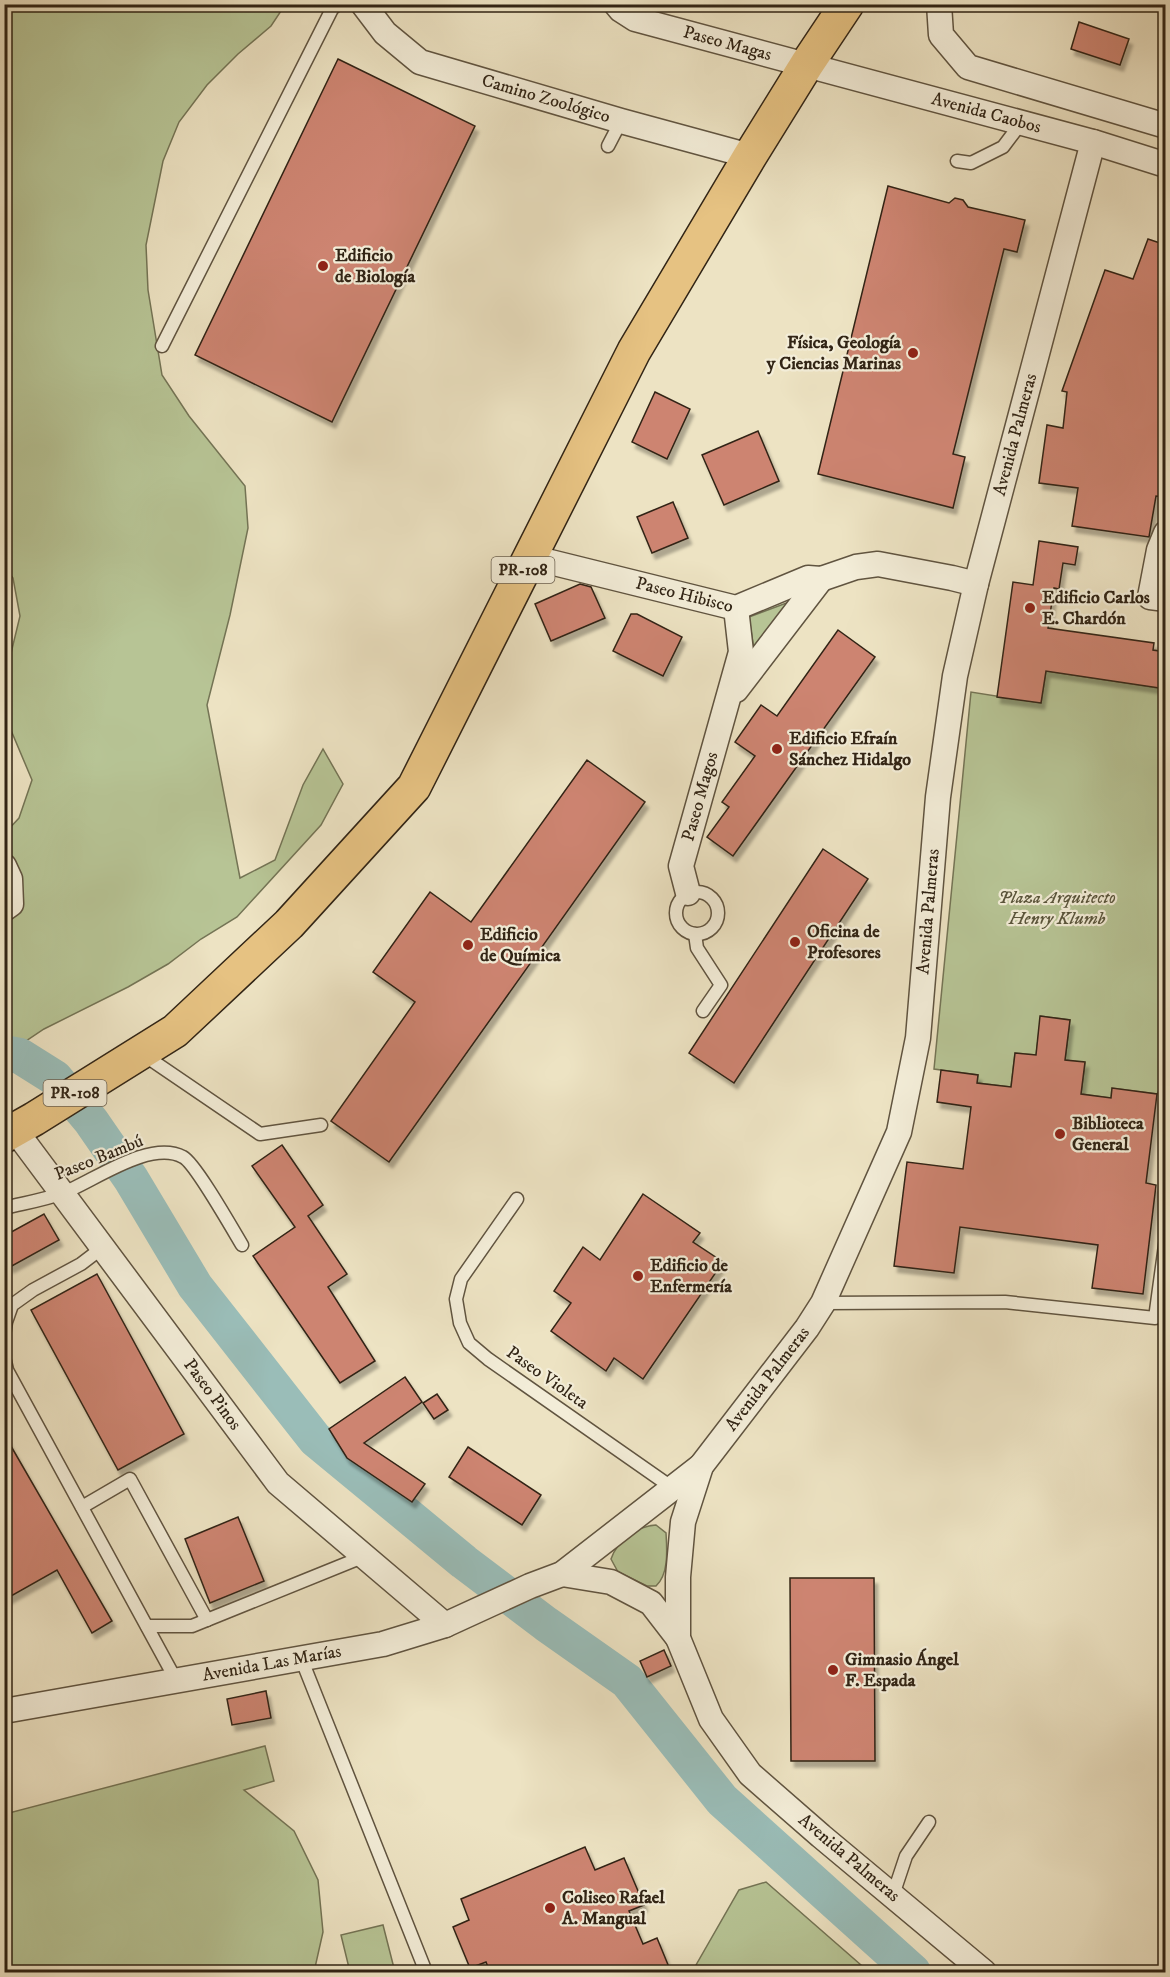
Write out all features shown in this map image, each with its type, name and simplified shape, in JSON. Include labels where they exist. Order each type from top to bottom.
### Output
[{"type":"main road","name":"PR-108","points":[[18,1128],[175,1031],[289,924],[414,787],[634,351],[750,156],[807,64],[848,4]]},
{"type":"street","name":"Camino Zoológico","points":[[363,4],[385,33],[420,62],[750,156]]},
{"type":"street","name":"Paseo Magas","points":[[616,4],[635,19],[807,64]]},
{"type":"street","points":[[939,4],[941,35],[968,67],[1166,126]]},
{"type":"street","name":"Avenida Caobos","points":[[807,64],[1093,142],[1166,165]]},
{"type":"street","name":"Avenida Palmeras","points":[[678,1638],[678,1577],[683,1522],[701,1466],[823,1304],[900,1132],[918,1038],[938,797],[955,676],[976,584],[1093,142]]},
{"type":"street","points":[[1166,533],[1159,550],[1150,597],[1166,599]]},
{"type":"street","name":"Paseo Hibisco","points":[[530,557],[736,608],[808,578],[821,579],[856,567],[878,564],[976,584]]},
{"type":"street","name":"Paseo Magos","points":[[729,699],[821,579]]},
{"type":"street","name":"Paseo Magos","points":[[688,893],[681,866],[741,652],[736,608]]},
{"type":"street","points":[[4,866],[10,879],[11,904],[4,909]]},
{"type":"street","name":"Paseo Pinos","points":[[18,1128],[102,1248],[278,1483],[445,1625]]},
{"type":"street","points":[[562,1574],[701,1466]]},
{"type":"street","name":"Avenida Palmeras","points":[[562,1574],[611,1582],[651,1603],[678,1638],[711,1719],[750,1774],[984,1972]]},
{"type":"street","name":"Avenida Las Marías","points":[[7,1707],[383,1644],[445,1625],[562,1574]]},
{"type":"lane","points":[[162,346],[332,9],[338,4]]},
{"type":"lane","points":[[608,146],[621,121]]},
{"type":"lane","points":[[957,161],[971,163],[1003,147],[1022,123]]},
{"type":"lane","points":[[703,892],[715,900],[720,914],[715,927],[702,935],[685,932],[675,918],[677,903],[688,893],[703,892]]},
{"type":"lane","points":[[695,934],[697,948],[721,985],[703,1011]]},
{"type":"lane","points":[[128,1060],[260,1134],[321,1125]]},
{"type":"lane","name":"Paseo Bambú","points":[[4,1208],[63,1193],[137,1158],[166,1152],[185,1158],[242,1245]]},
{"type":"lane","name":"Paseo Violeta","points":[[517,1199],[461,1279],[456,1299],[460,1323],[469,1343],[488,1359],[674,1489]]},
{"type":"lane","points":[[823,1304],[1005,1302],[1155,1318],[1166,1238]]},
{"type":"lane","points":[[4,1336],[11,1307],[33,1290],[81,1264],[102,1248]]},
{"type":"lane","points":[[4,1296],[11,1307]]},
{"type":"lane","points":[[4,1356],[7,1370],[176,1680]]},
{"type":"lane","points":[[82,1507],[130,1479],[207,1620]]},
{"type":"lane","points":[[147,1626],[192,1626],[365,1556]]},
{"type":"lane","points":[[301,1658],[426,1972]]},
{"type":"lane","points":[[893,1895],[906,1856],[929,1822]]},
{"type":"green space","points":[[5,5],[285,5],[271,26],[207,85],[179,122],[163,161],[146,245],[148,290],[162,375],[189,416],[245,486],[248,528],[230,615],[207,705],[240,878],[275,860],[303,785],[323,749],[343,784],[321,825],[237,917],[201,939],[168,964],[44,1029],[5,1055],[5,833],[19,818],[32,780],[5,716],[5,678],[20,616],[13,578],[4,566]]},
{"type":"green space","points":[[789,602],[754,650],[749,617]]},
{"type":"green space","name":"Plaza Arquitecto Henry Klumb","points":[[1046,671],[1165,689],[1165,1081],[1157,1094],[1112,1088],[1111,1098],[1081,1094],[1085,1063],[1065,1060],[1070,1020],[1041,1016],[1036,1055],[1015,1053],[1011,1087],[977,1083],[978,1075],[934,1069],[971,692],[1041,703]]},
{"type":"green space","points":[[656,1525],[666,1533],[665,1568],[656,1586],[647,1586],[618,1572],[611,1559],[618,1546],[635,1531]]},
{"type":"green space","points":[[265,1746],[274,1781],[244,1790],[294,1831],[318,1880],[323,1932],[314,1972],[5,1972],[5,1814]]},
{"type":"green space","points":[[766,1882],[869,1972],[692,1972],[739,1890]]},
{"type":"green space","points":[[383,1925],[395,1972],[350,1972],[341,1935]]},
{"type":"building","points":[[1079,22],[1129,39],[1120,65],[1071,49]]},
{"type":"building","name":"Edificio de Biología","points":[[338,59],[475,126],[332,422],[195,355]]},
{"type":"building","name":"Física, Geología y Ciencias Marinas","points":[[888,186],[949,203],[955,198],[963,200],[968,207],[1025,220],[1017,252],[1004,249],[953,454],[965,457],[953,508],[818,474]]},
{"type":"building","points":[[1148,239],[1166,245],[1166,424],[1162,452],[1166,452],[1166,497],[1156,496],[1149,537],[1072,526],[1078,488],[1039,483],[1047,425],[1063,428],[1067,392],[1062,391],[1105,270],[1133,279]]},
{"type":"building","points":[[655,392],[690,409],[667,459],[632,442]]},
{"type":"building","points":[[758,431],[779,481],[724,505],[702,455]]},
{"type":"building","points":[[673,502],[688,538],[652,553],[637,517]]},
{"type":"building","name":"Edificio Carlos E. Chardón","points":[[1039,541],[1078,547],[1075,565],[1063,563],[1059,589],[1054,588],[1048,628],[1154,643],[1153,650],[1166,652],[1166,689],[1046,671],[1041,703],[997,697],[1013,582],[1033,585]]},
{"type":"building","points":[[580,584],[591,587],[605,618],[551,641],[535,604]]},
{"type":"building","points":[[631,614],[637,614],[682,637],[663,676],[613,651]]},
{"type":"building","name":"Edificio Efraín Sánchez Hidalgo","points":[[838,630],[875,657],[733,856],[707,837],[729,807],[722,802],[755,756],[735,742],[761,705],[777,716]]},
{"type":"building","name":"Edificio de Química","points":[[587,760],[645,802],[389,1162],[331,1121],[415,1002],[373,972],[430,892],[471,922]]},
{"type":"building","name":"Oficina de Profesores","points":[[823,849],[868,879],[734,1083],[689,1053]]},
{"type":"building","name":"Biblioteca General","points":[[1040,1016],[1070,1020],[1065,1060],[1085,1062],[1081,1094],[1111,1098],[1112,1088],[1157,1094],[1146,1183],[1156,1185],[1143,1294],[1092,1288],[1098,1245],[960,1227],[954,1273],[894,1266],[907,1162],[963,1169],[971,1107],[937,1102],[941,1070],[978,1075],[977,1083],[1011,1087],[1015,1053],[1036,1055]]},
{"type":"building","points":[[282,1145],[323,1205],[308,1216],[347,1274],[328,1287],[375,1361],[340,1383],[253,1256],[295,1227],[252,1166]]},
{"type":"building","name":"Edificio de Enfermería","points":[[643,1194],[700,1233],[693,1242],[723,1262],[643,1379],[614,1358],[606,1371],[551,1331],[571,1303],[554,1291],[583,1247],[600,1260]]},
{"type":"building","points":[[44,1214],[59,1240],[10,1267],[4,1257],[4,1236]]},
{"type":"building","points":[[97,1274],[184,1434],[118,1470],[31,1310]]},
{"type":"building","points":[[405,1377],[422,1402],[364,1443],[425,1484],[412,1502],[347,1458],[329,1429]]},
{"type":"building","points":[[437,1394],[448,1410],[434,1419],[423,1403]]},
{"type":"building","points":[[4,1434],[112,1621],[92,1633],[57,1570],[4,1600]]},
{"type":"building","points":[[468,1447],[541,1495],[522,1525],[449,1477]]},
{"type":"building","points":[[238,1517],[264,1581],[210,1603],[185,1539]]},
{"type":"building","name":"Gimnasio Ángel F. Espada","points":[[790,1578],[874,1578],[875,1761],[791,1761]]},
{"type":"building","points":[[664,1650],[671,1666],[647,1677],[640,1661]]},
{"type":"building","points":[[266,1691],[271,1718],[232,1725],[227,1699]]},
{"type":"building","name":"Coliseo Rafael A. Mangual","points":[[585,1847],[595,1870],[624,1858],[644,1905],[629,1911],[643,1944],[657,1938],[671,1972],[490,1972],[486,1962],[470,1968],[453,1927],[469,1920],[461,1899]]},
{"type":"waterway","points":[[4,1053],[20,1056],[55,1078],[91,1121],[131,1179],[195,1286],[315,1439],[464,1562],[627,1681],[722,1800],[913,1972]]},
{"type":"place","name":"Edificio de Biología","points":[[323,266]]},
{"type":"place","name":"Física, Geología y Ciencias Marinas","points":[[913,353]]},
{"type":"place","name":"Edificio Carlos E. Chardón","points":[[1030,608]]},
{"type":"place","name":"Edificio Efraín Sánchez Hidalgo","points":[[777,749]]},
{"type":"place","name":"Oficina de Profesores","points":[[795,942]]},
{"type":"place","name":"Edificio de Química","points":[[468,945]]},
{"type":"place","name":"Biblioteca General","points":[[1060,1134]]},
{"type":"place","name":"Edificio de Enfermería","points":[[638,1276]]},
{"type":"place","name":"Gimnasio Ángel F. Espada","points":[[833,1670]]},
{"type":"place","name":"Coliseo Rafael A. Mangual","points":[[550,1908]]}]
